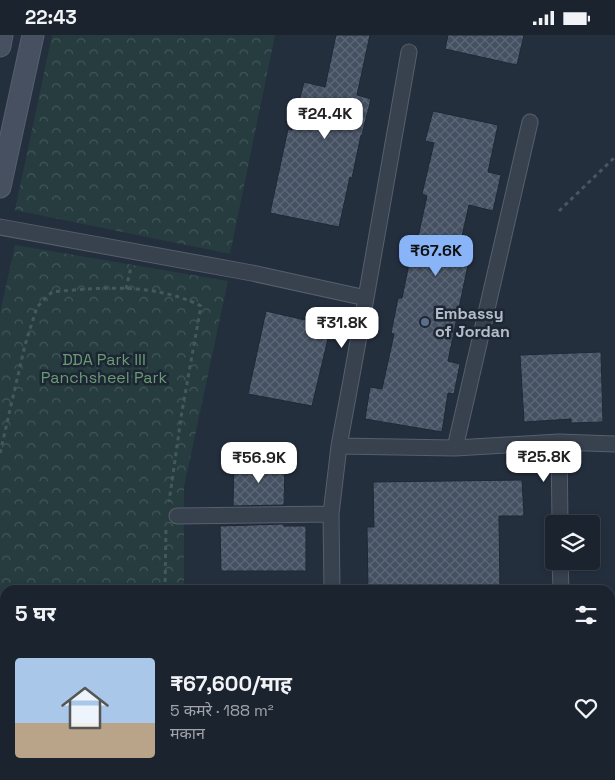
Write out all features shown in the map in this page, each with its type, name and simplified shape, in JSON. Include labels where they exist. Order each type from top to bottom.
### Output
[{"type":"main road","points":[[0,46],[2,35]]},
{"type":"main road","points":[[0,187],[32,35]]},
{"type":"street","points":[[332,585],[331,514],[338,446],[409,52]]},
{"type":"street","points":[[455,448],[530,122]]},
{"type":"street","points":[[0,227],[252,273],[366,298]]},
{"type":"street","points":[[338,446],[455,448],[558,442],[615,443]]},
{"type":"street","points":[[558,442],[560,515]]},
{"type":"street","points":[[172,519],[331,514]]},
{"type":"street","points":[[560,570],[561,585]]},
{"type":"path","points":[[559,211],[615,157]]},
{"type":"path","points":[[126,289],[134,251]]},
{"type":"path","points":[[0,453],[25,345],[37,307],[52,292],[92,288],[126,289],[145,290],[187,299],[201,307],[182,411],[169,503]]},
{"type":"path","points":[[165,585],[172,519]]},
{"type":"green space","points":[[52,35],[275,35],[230,254],[15,210]]},
{"type":"green space","name":"DDA Park III Panchsheel Park","points":[[15,245],[228,281],[184,487],[184,585],[0,585],[0,313]]},
{"type":"building","points":[[336,35],[370,35],[357,95],[371,99],[339,227],[270,213],[288,129],[292,130],[304,82],[325,87]]},
{"type":"building","points":[[448,35],[524,35],[517,65],[445,49]]},
{"type":"building","points":[[433,111],[498,125],[488,172],[501,175],[493,211],[469,205],[456,263],[468,265],[448,361],[460,364],[454,394],[448,393],[442,432],[365,419],[370,387],[382,389],[394,334],[391,333],[398,298],[402,298],[411,254],[414,255],[427,196],[422,194],[434,143],[425,141]]},
{"type":"building","points":[[266,311],[331,326],[312,406],[248,394]]},
{"type":"building","points":[[601,352],[603,422],[571,423],[571,419],[524,422],[520,355]]},
{"type":"building","points":[[234,463],[285,464],[284,505],[233,506]]},
{"type":"building","points":[[522,480],[524,516],[499,516],[500,585],[368,585],[367,527],[374,527],[373,482]]},
{"type":"building","points":[[284,524],[284,526],[306,526],[306,571],[221,571],[220,526]]},
{"type":"place","name":"Embassy of Jordan","points":[[425,322]]}]
